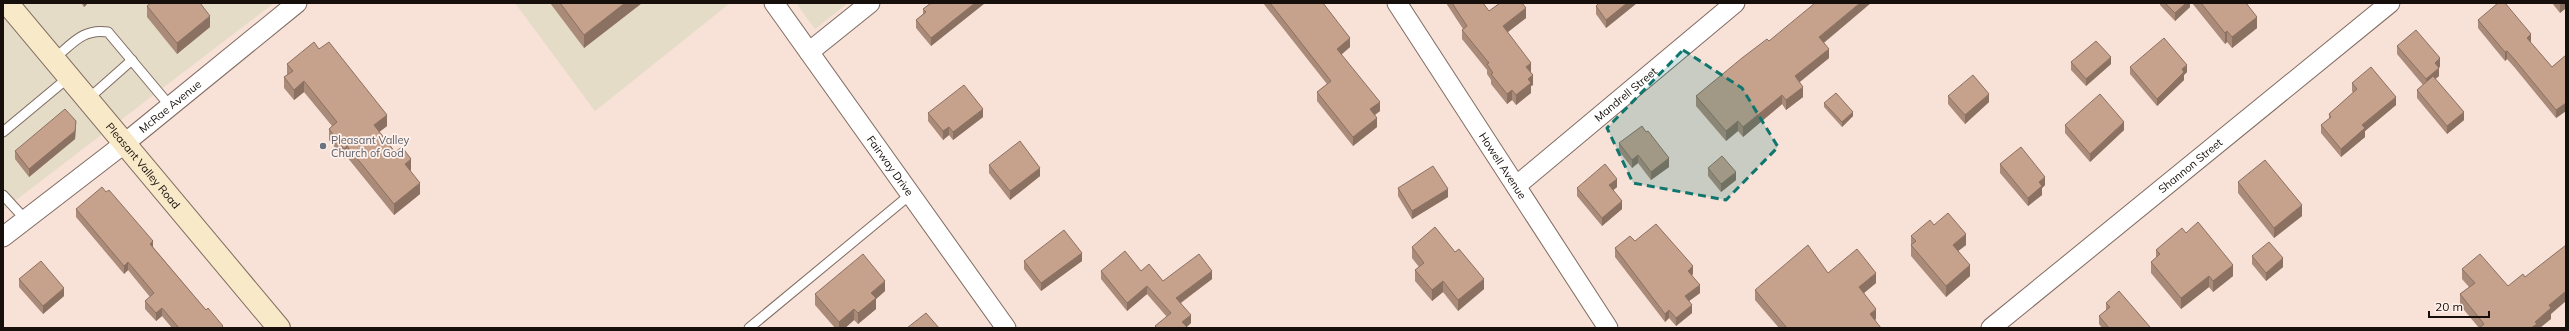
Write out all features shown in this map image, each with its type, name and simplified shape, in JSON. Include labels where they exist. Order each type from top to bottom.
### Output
[{"type":"street","name":"Pleasant Valley Road","points":[[7,3],[279,328]]},
{"type":"street","name":"McRae Avenue","points":[[3,237],[24,219],[125,143],[297,3]]},
{"type":"street","name":"Fairway Drive","points":[[774,3],[1006,328]]},
{"type":"street","points":[[809,52],[870,3]]},
{"type":"street","name":"Howell Avenue","points":[[1397,3],[1608,328]]},
{"type":"street","name":"Mandrell Street","points":[[1516,186],[1735,3]]},
{"type":"street","name":"Shannon Street","points":[[1991,328],[2390,3]]},
{"type":"lane","points":[[54,59],[84,34],[98,31],[108,32],[170,106]]},
{"type":"lane","points":[[88,99],[132,60]]},
{"type":"lane","points":[[3,132],[69,77]]},
{"type":"lane","points":[[748,328],[911,194]]},
{"type":"lane","points":[[3,195],[24,219]]},
{"type":"highlighted area","points":[[1683,50],[1742,88],[1778,147],[1726,200],[1633,183],[1607,128]]},
{"type":"shaded area","points":[[3,3],[274,3],[3,210]]},
{"type":"shaded area","points":[[515,3],[730,3],[595,111]]},
{"type":"shaded area","points":[[796,3],[848,3],[815,29]]},
{"type":"building","points":[[151,3],[200,3],[210,16],[177,43],[147,6]]},
{"type":"building","points":[[560,3],[625,3],[584,35]]},
{"type":"building","points":[[931,3],[975,3],[931,38],[916,20],[926,12],[923,9]]},
{"type":"building","points":[[1270,3],[1323,3],[1350,38],[1337,49],[1380,102],[1370,109],[1377,118],[1353,137],[1317,92],[1331,81]]},
{"type":"building","points":[[1452,3],[1483,3],[1489,11],[1500,3],[1522,3],[1526,8],[1503,26],[1531,63],[1526,67],[1533,75],[1528,79],[1531,83],[1516,95],[1512,90],[1507,94],[1491,74],[1493,73],[1487,64],[1489,63],[1462,30],[1467,26]]},
{"type":"building","points":[[1599,3],[1627,3],[1606,20],[1596,6]]},
{"type":"building","points":[[1815,3],[1860,3],[1819,37],[1829,49],[1795,76],[1803,87],[1786,100],[1782,95],[1743,127],[1738,121],[1726,131],[1696,96],[1767,39],[1769,41]]},
{"type":"building","points":[[2165,3],[2186,3],[2175,13]]},
{"type":"building","points":[[2201,3],[2246,3],[2257,17],[2232,37],[2227,31],[2225,33]]},
{"type":"building","points":[[2498,3],[2505,3],[2531,34],[2527,38],[2552,67],[2566,55],[2566,103],[2556,110],[2515,60],[2507,51],[2505,52],[2478,20]]},
{"type":"building","points":[[2416,30],[2440,58],[2435,63],[2439,68],[2426,79],[2397,46]]},
{"type":"building","points":[[2164,38],[2187,65],[2182,69],[2184,72],[2157,99],[2130,67]]},
{"type":"building","points":[[2096,41],[2111,57],[2086,79],[2071,62]]},
{"type":"building","points":[[314,42],[319,49],[329,42],[387,115],[374,125],[395,152],[402,147],[411,159],[405,164],[420,183],[394,204],[347,146],[344,149],[329,129],[337,122],[304,81],[294,90],[284,77],[293,71],[287,64]]},
{"type":"building","points":[[2371,67],[2396,97],[2362,125],[2365,128],[2341,149],[2321,125],[2331,117],[2329,114],[2357,89],[2352,83]]},
{"type":"building","points":[[1973,75],[1989,94],[1965,115],[1948,96]]},
{"type":"building","points":[[2433,76],[2464,112],[2447,126],[2417,90]]},
{"type":"building","points":[[964,85],[983,109],[953,132],[949,127],[943,131],[928,113]]},
{"type":"building","points":[[1836,93],[1853,112],[1842,122],[1824,103]]},
{"type":"building","points":[[2100,94],[2124,122],[2090,154],[2065,125]]},
{"type":"building","points":[[65,109],[76,121],[75,131],[29,169],[15,151]]},
{"type":"building","points":[[1642,126],[1646,132],[1648,131],[1669,158],[1651,172],[1638,155],[1632,160],[1619,143]]},
{"type":"building","points":[[1020,141],[1040,168],[1010,191],[989,165]]},
{"type":"building","points":[[2021,147],[2045,177],[2039,182],[2042,186],[2028,198],[2000,164]]},
{"type":"building","points":[[1722,156],[1736,172],[1721,184],[1708,168]]},
{"type":"building","points":[[2265,160],[2302,205],[2274,228],[2238,182]]},
{"type":"building","points":[[1605,164],[1617,179],[1609,185],[1622,201],[1602,218],[1577,188]]},
{"type":"building","points":[[1433,166],[1448,189],[1412,211],[1398,188]]},
{"type":"building","points":[[102,187],[106,192],[109,190],[153,241],[150,244],[206,310],[208,308],[223,326],[221,328],[179,328],[162,308],[156,313],[145,301],[154,293],[128,262],[124,266],[76,209]]},
{"type":"building","points":[[1948,213],[1966,234],[1953,245],[1970,265],[1946,286],[1911,245],[1916,241],[1911,236],[1930,220],[1934,225]]},
{"type":"building","points":[[2198,222],[2233,265],[2213,281],[2209,276],[2181,298],[2151,262],[2160,254],[2156,250],[2182,228],[2186,233]]},
{"type":"building","points":[[1656,224],[1693,266],[1688,271],[1700,285],[1685,296],[1692,305],[1676,318],[1669,310],[1665,314],[1615,248],[1630,236],[1635,241]]},
{"type":"building","points":[[1435,227],[1455,252],[1459,249],[1484,279],[1458,300],[1443,281],[1432,290],[1415,270],[1424,263],[1412,247]]},
{"type":"building","points":[[1064,230],[1082,253],[1041,283],[1024,261]]},
{"type":"building","points":[[2269,242],[2283,258],[2266,273],[2252,256]]},
{"type":"building","points":[[1808,245],[1828,273],[1857,249],[1876,273],[1859,287],[1876,309],[1870,314],[1881,328],[1787,328],[1755,290]]},
{"type":"building","points":[[2566,245],[2566,291],[2549,305],[2551,308],[2535,322],[2537,324],[2531,328],[2479,328],[2484,324],[2460,294],[2475,283],[2462,269],[2480,254],[2508,286],[2523,274],[2525,277]]},
{"type":"building","points":[[1125,251],[1141,271],[1149,264],[1163,281],[1199,254],[1212,271],[1176,298],[1191,315],[1182,322],[1188,328],[1157,328],[1155,326],[1171,313],[1147,286],[1127,303],[1101,271]]},
{"type":"building","points":[[863,254],[885,281],[871,293],[876,298],[858,313],[854,309],[839,322],[815,294]]},
{"type":"building","points":[[41,261],[64,288],[43,306],[19,279]]},
{"type":"building","points":[[2119,291],[2150,327],[2149,328],[2109,328],[2099,316],[2110,307],[2106,303]]},
{"type":"building","points":[[926,313],[939,328],[907,328]]},
{"type":"place","name":"Pleasant Valley Church of God","points":[[323,146]]}]
